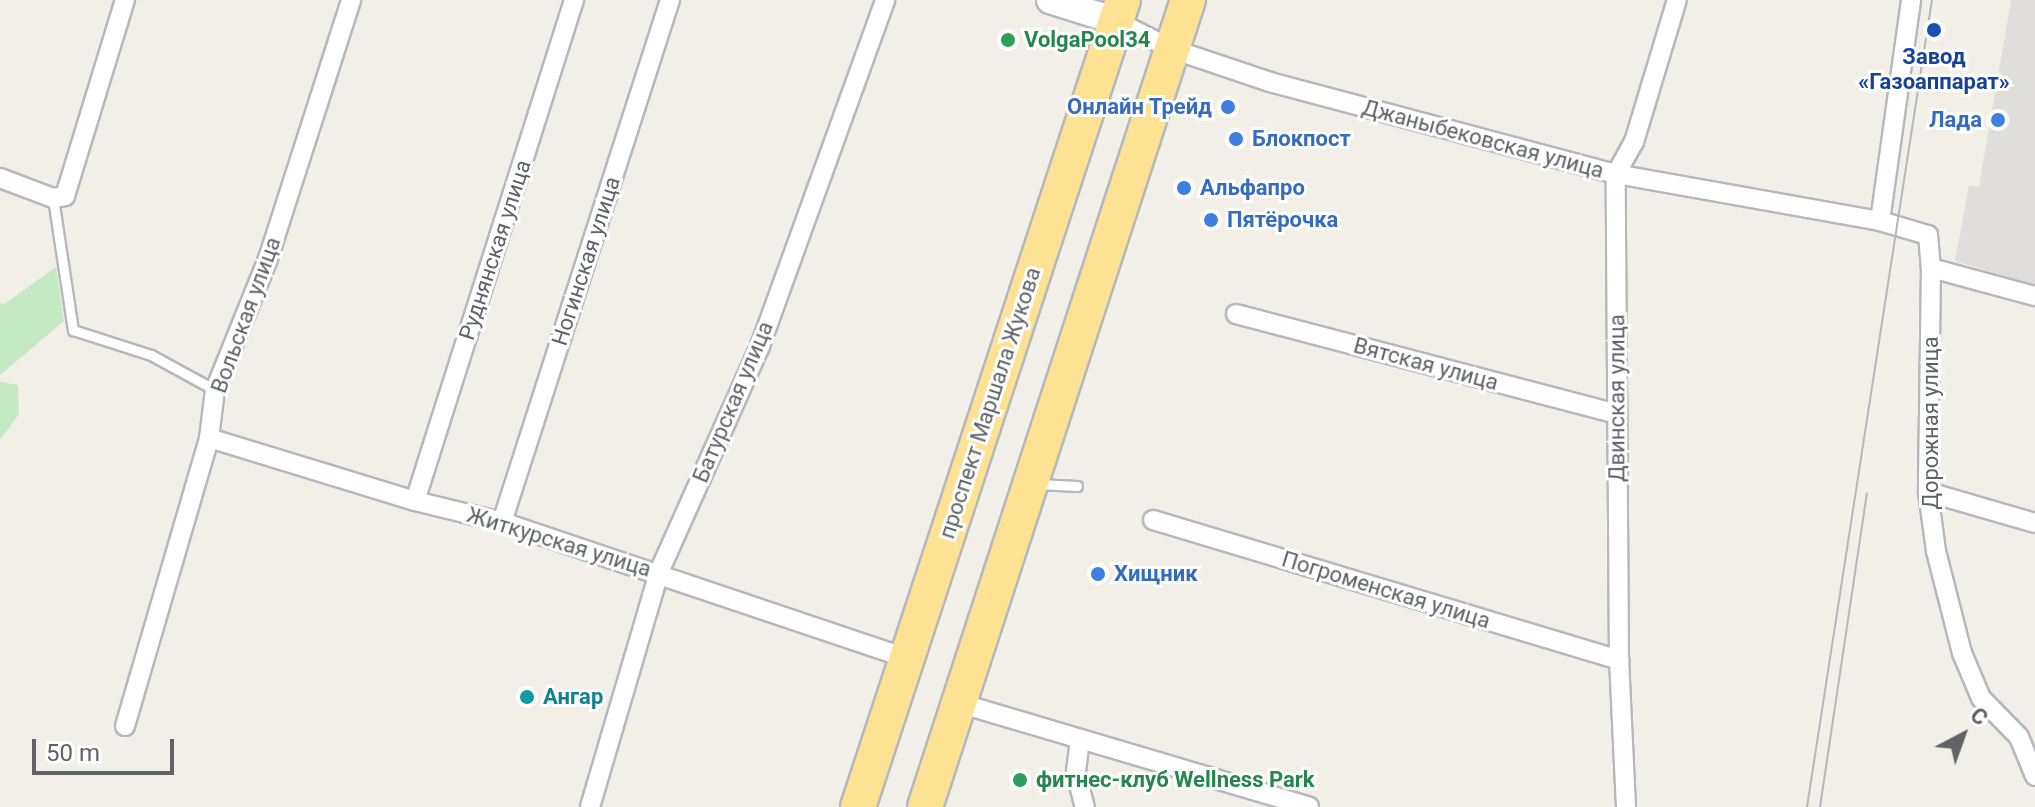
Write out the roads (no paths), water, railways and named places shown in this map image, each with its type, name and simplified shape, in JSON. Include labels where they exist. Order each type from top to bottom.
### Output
[{"type":"highway","points":[[925,807],[1188,0]]},
{"type":"highway","name":"проспект Маршала Жукова","points":[[858,807],[1119,11]]},
{"type":"main road","name":"Джаныбековская улица","points":[[1050,0],[1119,11]]},
{"type":"street","points":[[0,178],[53,198],[65,196],[125,0]]},
{"type":"street","name":"Вольская улица","points":[[125,726],[209,438],[215,390],[268,259],[351,0]]},
{"type":"street","name":"Руднянская улица","points":[[415,501],[574,0]]},
{"type":"street","name":"Ногинская улица","points":[[502,522],[670,0]]},
{"type":"street","name":"Батурская улица","points":[[590,807],[659,572],[760,346],[885,0]]},
{"type":"street","name":"Двинская улица","points":[[1626,807],[1619,660],[1616,174],[1634,142],[1677,0]]},
{"type":"street","points":[[1880,221],[1911,0]]},
{"type":"street","name":"Джаныбековская улица","points":[[1119,11],[1172,49],[1270,82],[1616,174],[1880,221],[1928,235]]},
{"type":"street","name":"Дорожная улица","points":[[1928,235],[1931,268],[1928,492],[1936,551],[1962,653],[1981,698],[2027,737],[2035,776]]},
{"type":"street","points":[[1931,268],[2035,296]]},
{"type":"street","name":"Вятская улица","points":[[1236,314],[1616,414]]},
{"type":"street","name":"Житкурская улица","points":[[209,438],[415,501],[502,522],[659,572],[906,658]]},
{"type":"street","points":[[1928,492],[2035,523]]},
{"type":"street","name":"Погроменская улица","points":[[1153,520],[1619,660]]},
{"type":"street","points":[[959,703],[1309,807]]},
{"type":"street","points":[[1080,739],[1076,774],[1085,807]]},
{"type":"lane","points":[[53,198],[73,330],[151,355],[215,390]]},
{"type":"lane","points":[[1030,484],[1077,486]]},
{"type":"tram line","points":[[1807,807],[1932,0]]},
{"type":"tram line","points":[[1820,807],[1867,494]]},
{"type":"place","name":"Завод «Газоаппарат»","points":[[1934,30]]},
{"type":"place","name":"VolgaPool34","points":[[1008,40]]},
{"type":"place","name":"Онлайн Трейд","points":[[1228,107]]},
{"type":"place","name":"Лада","points":[[1998,120]]},
{"type":"place","name":"Блокпост","points":[[1236,139]]},
{"type":"place","name":"Альфапро","points":[[1184,188]]},
{"type":"place","name":"Пятёрочка","points":[[1211,220]]},
{"type":"place","name":"Хищник","points":[[1098,574]]},
{"type":"place","name":"Ангар","points":[[527,697]]},
{"type":"place","name":"фитнес-клуб Wellness Park","points":[[1020,780]]}]
